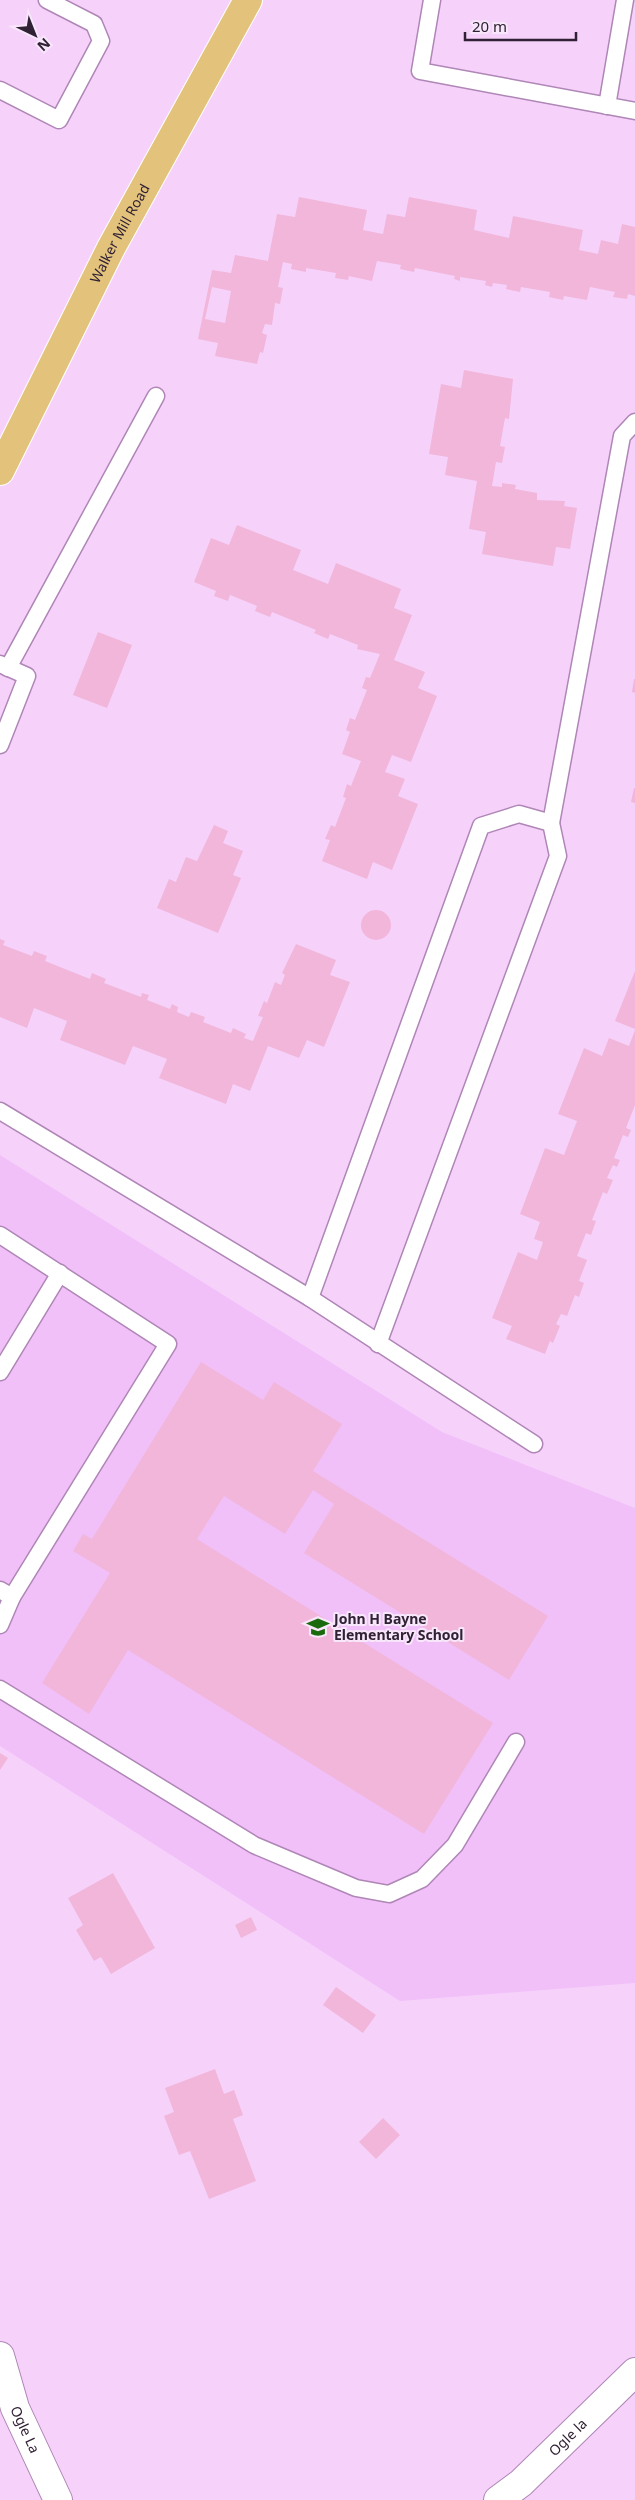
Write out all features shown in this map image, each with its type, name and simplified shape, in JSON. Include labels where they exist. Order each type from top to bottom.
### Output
[{"type":"main road","name":"Walker Mill Road","points":[[0,471],[111,248],[248,0]]},
{"type":"street","name":"Ogle La","points":[[2,2367],[16,2408],[58,2500]]},
{"type":"street","name":"Ogle la","points":[[498,2500],[521,2483],[635,2372]]},
{"type":"lane","points":[[0,90],[59,120],[101,41],[94,24],[47,0]]},
{"type":"lane","points":[[432,0],[420,70],[635,111]]},
{"type":"lane","points":[[607,106],[625,0]]},
{"type":"lane","points":[[0,745],[27,676],[4,666],[156,396]]},
{"type":"lane","points":[[378,1344],[558,856],[551,823],[622,436],[635,422]]},
{"type":"lane","points":[[310,1298],[481,826],[520,814],[551,823]]},
{"type":"lane","points":[[0,1111],[310,1298],[534,1444]]},
{"type":"lane","points":[[0,1235],[168,1344],[6,1594],[0,1625]]},
{"type":"lane","points":[[0,1372],[60,1273]]},
{"type":"lane","points":[[0,1689],[254,1845],[356,1888],[389,1894],[422,1879],[456,1845],[516,1742]]},
{"type":"shaded area","name":"John H Bayne Elementary School","points":[[0,1155],[442,1432],[635,1508],[635,1983],[400,2001],[0,1746]]},
{"type":"building","points":[[299,197],[367,210],[363,230],[383,234],[387,214],[405,217],[409,197],[477,210],[474,230],[509,238],[513,216],[583,230],[579,250],[598,254],[601,240],[618,244],[622,224],[635,227],[635,296],[628,294],[627,299],[613,297],[615,292],[590,287],[587,300],[564,296],[563,300],[549,297],[550,292],[521,287],[520,292],[506,289],[507,285],[493,283],[492,287],[485,285],[486,281],[460,277],[460,281],[454,279],[455,276],[415,268],[414,272],[400,269],[401,265],[377,261],[372,281],[349,276],[348,280],[335,278],[336,273],[306,268],[306,272],[291,269],[292,264],[283,262],[278,287],[283,288],[280,304],[275,303],[272,325],[265,324],[262,333],[267,335],[263,353],[260,352],[257,364],[215,356],[218,343],[198,339],[212,270],[231,273],[235,255],[268,261],[277,214],[295,217]],"holes":[[[212,287],[231,291],[225,323],[205,319]]]},
{"type":"building","points":[[464,370],[513,379],[509,419],[505,418],[500,446],[505,447],[502,463],[496,462],[492,486],[502,487],[502,483],[516,485],[515,489],[537,493],[537,500],[565,501],[564,506],[577,508],[570,549],[556,547],[553,566],[482,554],[486,532],[469,529],[477,481],[445,475],[448,457],[429,454],[441,384],[461,388]]},
{"type":"building","points":[[237,525],[301,550],[293,570],[328,584],[336,563],[401,589],[394,608],[412,615],[394,660],[425,672],[418,688],[437,696],[411,762],[392,755],[385,772],[405,779],[398,796],[418,804],[392,870],[373,862],[367,879],[322,861],[330,840],[325,839],[331,825],[335,827],[346,798],[343,797],[347,784],[351,786],[361,761],[342,754],[350,732],[346,730],[350,718],[355,720],[367,690],[362,688],[366,677],[370,678],[380,654],[357,649],[358,645],[330,634],[328,639],[314,633],[316,630],[272,612],[270,617],[255,611],[257,606],[230,595],[228,601],[214,596],[216,591],[194,582],[211,538],[229,545]]},
{"type":"building","points":[[98,632],[132,645],[107,708],[73,695]]},
{"type":"building","points":[[635,679],[635,693],[632,692]]},
{"type":"building","points":[[635,788],[635,803],[631,802]]},
{"type":"building","points":[[214,825],[228,831],[223,843],[243,851],[233,875],[241,878],[218,933],[157,908],[169,879],[176,882],[186,857],[197,861]]},
{"type":"building","points":[[376,910],[387,914],[391,925],[387,936],[376,940],[365,936],[361,925],[365,914]]},
{"type":"building","points":[[0,939],[5,941],[3,945],[32,956],[34,951],[47,956],[45,961],[90,979],[92,973],[106,979],[104,983],[141,997],[142,993],[149,995],[147,1000],[170,1009],[172,1004],[178,1007],[177,1012],[189,1017],[191,1012],[205,1017],[203,1022],[231,1033],[233,1028],[246,1034],[244,1038],[253,1041],[263,1017],[258,1016],[264,1001],[267,1003],[275,982],[281,985],[285,975],[282,973],[296,944],[336,960],[330,975],[350,982],[324,1047],[307,1040],[299,1058],[268,1046],[250,1091],[233,1084],[226,1104],[159,1078],[167,1059],[133,1046],[125,1065],[60,1040],[67,1021],[34,1008],[27,1028],[0,1017]]},
{"type":"building","points":[[635,971],[635,1029],[615,1021]]},
{"type":"building","points":[[635,1030],[635,1105],[626,1128],[631,1130],[628,1137],[623,1135],[614,1158],[620,1160],[617,1167],[613,1165],[607,1178],[613,1180],[607,1194],[603,1192],[592,1220],[596,1221],[591,1235],[586,1233],[577,1256],[587,1260],[579,1281],[584,1283],[579,1297],[575,1295],[567,1316],[561,1314],[556,1324],[560,1326],[553,1343],[550,1341],[545,1354],[506,1339],[512,1326],[492,1318],[518,1252],[537,1260],[543,1242],[534,1239],[540,1222],[520,1214],[545,1148],[564,1155],[577,1121],[558,1114],[584,1048],[602,1056],[609,1038],[629,1046]]},
{"type":"building","points":[[201,1362],[263,1400],[274,1382],[342,1424],[313,1471],[548,1616],[509,1680],[304,1553],[334,1504],[313,1490],[285,1534],[224,1496],[197,1539],[493,1723],[424,1834],[128,1650],[89,1714],[42,1683],[110,1573],[73,1551],[83,1534],[92,1539]]},
{"type":"building","points":[[0,1753],[8,1758],[0,1770]]},
{"type":"building","points":[[113,1873],[155,1948],[111,1974],[101,1957],[94,1961],[76,1930],[83,1925],[68,1898]]},
{"type":"building","points":[[251,1917],[257,1930],[241,1938],[235,1925]]},
{"type":"building","points":[[336,1987],[376,2015],[363,2033],[323,2005]]},
{"type":"building","points":[[215,2069],[224,2094],[234,2090],[243,2115],[233,2119],[256,2181],[209,2199],[190,2151],[179,2155],[164,2116],[174,2112],[165,2088]]},
{"type":"building","points":[[383,2118],[400,2135],[376,2159],[359,2142]]},
{"type":"place","name":"John H Bayne Elementary School","points":[[318,1627]]}]
